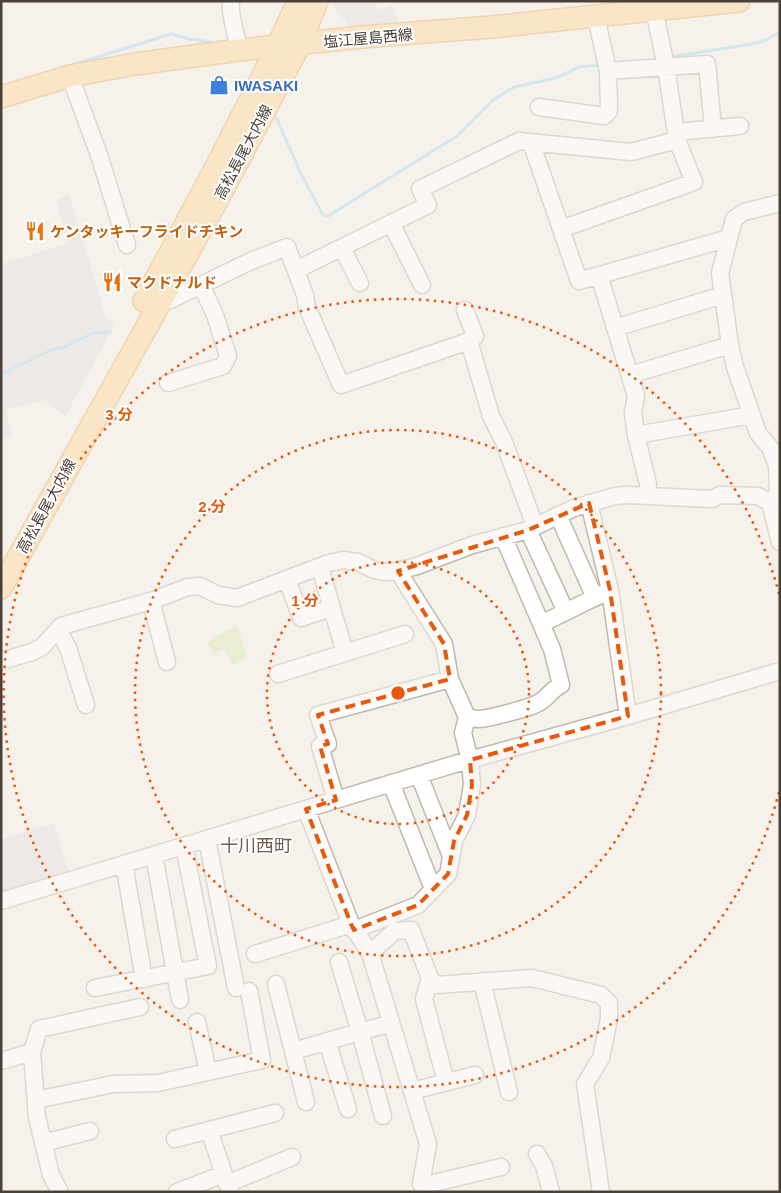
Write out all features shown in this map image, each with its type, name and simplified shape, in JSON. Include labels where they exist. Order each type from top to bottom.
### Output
[{"type":"main road","name":"高松長尾大内線","points":[[1,559],[202,194],[278,46],[298,1]]},
{"type":"main road","name":"高松長尾大内線","points":[[1,588],[222,190],[300,44],[317,1]]},
{"type":"main road","name":"塩江屋島西線","points":[[1,97],[70,76],[136,64],[239,50],[362,37],[474,29],[739,1]]},
{"type":"street","points":[[231,1],[230,7],[239,50]]},
{"type":"street","points":[[561,229],[694,182],[676,136],[665,61],[654,10]]},
{"type":"street","points":[[539,107],[604,116],[609,112],[607,66],[596,16]]},
{"type":"street","points":[[607,66],[665,61],[707,64],[713,128]]},
{"type":"street","points":[[70,76],[99,156],[127,245]]},
{"type":"street","points":[[296,270],[428,205],[420,189],[519,141],[631,152],[676,136],[713,128],[740,126]]},
{"type":"street","points":[[531,142],[579,281],[729,238]]},
{"type":"street","points":[[770,504],[778,493],[779,480],[775,448],[758,433],[736,367],[730,345],[720,273],[734,219],[744,212],[780,203]]},
{"type":"street","points":[[391,223],[422,285]]},
{"type":"street","points":[[163,296],[170,300],[250,260],[288,247],[305,295],[307,307],[341,385],[469,341],[475,336],[465,310]]},
{"type":"street","points":[[342,248],[360,283]]},
{"type":"street","points":[[599,275],[636,396],[633,412],[636,435],[648,484],[648,496]]},
{"type":"street","points":[[168,383],[223,366],[228,356],[201,285]]},
{"type":"street","points":[[615,328],[723,295]]},
{"type":"street","points":[[469,341],[491,416],[504,442],[532,528],[566,612]]},
{"type":"street","points":[[630,375],[730,345]]},
{"type":"street","points":[[636,435],[752,415]]},
{"type":"street","points":[[1,662],[42,647],[61,626],[151,601],[188,587],[200,586],[218,595],[237,598],[343,560],[358,562],[374,570],[384,572],[398,571],[417,566],[472,544],[532,528],[574,508],[615,496],[712,499],[720,495],[758,496],[770,504],[780,542]]},
{"type":"street","points":[[589,503],[610,590],[628,716]]},
{"type":"street","points":[[558,516],[595,598]]},
{"type":"street","points":[[467,717],[478,719],[538,704],[549,696],[554,688],[561,685],[552,650],[503,536]]},
{"type":"street","points":[[320,567],[345,653]]},
{"type":"street","points":[[255,954],[352,927],[418,905],[448,874],[454,841],[468,814],[472,785],[470,760],[463,733],[467,717],[450,679],[444,644],[398,571]]},
{"type":"street","points":[[287,580],[301,618],[331,608]]},
{"type":"street","points":[[541,624],[610,590]]},
{"type":"street","points":[[151,601],[167,662]]},
{"type":"street","points":[[58,629],[68,648],[86,705]]},
{"type":"street","points":[[278,674],[405,634]]},
{"type":"street","points":[[1,901],[391,783],[780,671]]},
{"type":"street","points":[[336,800],[320,746],[328,744],[318,716],[450,679]]},
{"type":"street","points":[[419,775],[451,856]]},
{"type":"street","points":[[391,783],[433,889]]},
{"type":"street","points":[[306,809],[352,927],[370,953],[428,1144],[421,1184],[430,1184],[501,1167]]},
{"type":"street","points":[[36,1100],[113,1084],[158,1083],[262,1060],[242,989],[207,839]]},
{"type":"street","points":[[95,988],[208,966],[184,846]]},
{"type":"street","points":[[154,855],[180,1000]]},
{"type":"street","points":[[124,864],[144,979]]},
{"type":"street","points":[[370,953],[395,931],[411,930],[430,978],[436,985],[532,978],[601,995],[609,1003],[609,1020],[601,1058],[585,1084],[601,1192]]},
{"type":"street","points":[[339,962],[383,1116]]},
{"type":"street","points":[[430,978],[424,999],[446,1082]]},
{"type":"street","points":[[482,981],[508,1092]]},
{"type":"street","points":[[276,984],[306,1102]]},
{"type":"street","points":[[60,1192],[51,1175],[37,1117],[32,1052],[39,1030],[140,1007]]},
{"type":"street","points":[[197,1022],[208,1072]]},
{"type":"street","points":[[293,1051],[391,1023]]},
{"type":"street","points":[[327,1041],[348,1109]]},
{"type":"street","points":[[1,1061],[32,1052]]},
{"type":"street","points":[[412,1091],[475,1075]]},
{"type":"street","points":[[175,1139],[276,1113]]},
{"type":"street","points":[[209,1130],[227,1183]]},
{"type":"street","points":[[43,1142],[90,1131]]},
{"type":"street","points":[[537,1154],[544,1166],[551,1192]]},
{"type":"street","points":[[177,1192],[227,1183],[292,1156]]},
{"type":"highlighted area","points":[[589,503],[610,590],[628,716],[470,760],[472,785],[467,815],[454,841],[448,874],[418,905],[354,930],[306,809],[336,800],[320,746],[328,744],[318,715],[450,679],[444,644],[398,571],[528,530]]},
{"type":"green space","points":[[237,625],[247,658],[233,665],[224,649],[213,654],[208,643]]},
{"type":"shaded area","points":[[332,1],[375,1],[378,10],[392,5],[398,22],[349,26],[331,3]]},
{"type":"shaded area","points":[[69,195],[106,317],[115,324],[65,417],[44,400],[6,410],[12,437],[1,440],[1,264],[68,243],[56,200]]},
{"type":"shaded area","points":[[54,823],[71,877],[1,897],[1,839]]},
{"type":"waterway","points":[[669,57],[752,44],[766,40],[780,32]]},
{"type":"waterway","points":[[69,66],[171,34],[211,42]]},
{"type":"waterway","points":[[647,60],[661,59]]},
{"type":"waterway","points":[[276,117],[301,174],[323,215],[328,216],[457,136],[492,101],[514,87],[556,78],[579,67],[601,65]]},
{"type":"waterway","points":[[1,374],[93,333],[111,332]]},
{"type":"place","name":"IWASAKI","points":[[219,85]]},
{"type":"place","name":"ケンタッキーフライドチキン","points":[[35,231]]},
{"type":"place","name":"マクドナルド","points":[[112,282]]},
{"type":"district","name":"十川西町","points":[[256,846]]}]
